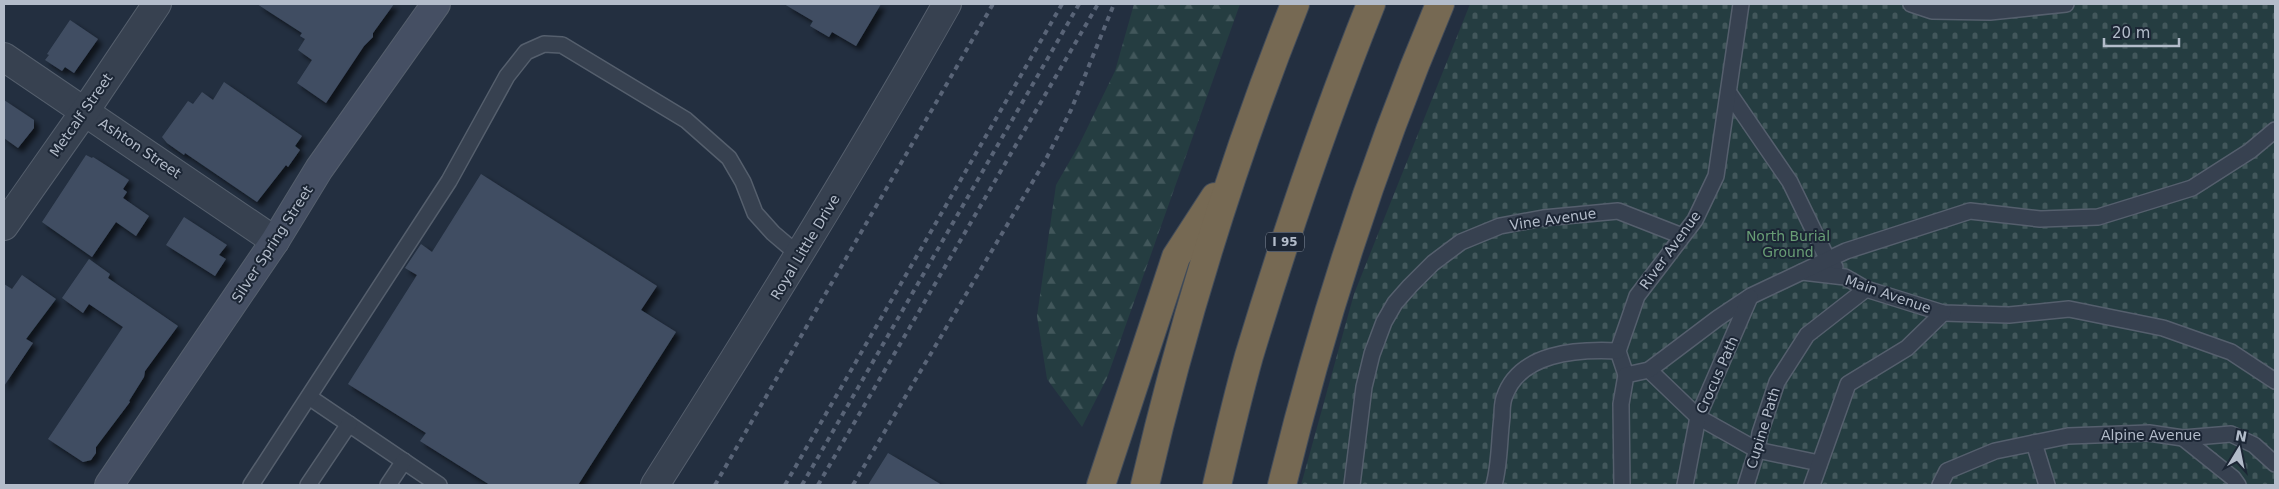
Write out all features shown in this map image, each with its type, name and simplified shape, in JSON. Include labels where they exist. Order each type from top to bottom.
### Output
[{"type":"highway","points":[[1145,485],[1189,316],[1236,165],[1295,4]]},
{"type":"highway","name":"I 95","points":[[1217,485],[1249,358],[1277,267],[1337,88],[1371,4]]},
{"type":"highway","points":[[1282,485],[1312,372],[1356,223],[1419,54],[1440,4]]},
{"type":"highway","points":[[1101,485],[1176,257],[1236,165]]},
{"type":"main road","name":"Silver Spring Street","points":[[109,485],[275,241],[319,170],[436,4]]},
{"type":"street","name":"Metcalf Street","points":[[4,226],[85,111],[156,4]]},
{"type":"street","name":"Royal Little Drive","points":[[655,485],[800,256],[947,4]]},
{"type":"street","name":"Ashton Street","points":[[4,58],[275,241]]},
{"type":"lane","name":"River Avenue","points":[[1618,351],[1637,296],[1695,220],[1716,176],[1740,4]]},
{"type":"lane","points":[[1911,4],[1932,8],[1990,12],[2066,4]]},
{"type":"lane","points":[[251,485],[449,181],[507,76],[526,52],[544,44],[562,45],[686,120],[730,158],[743,182],[754,213],[800,256]]},
{"type":"lane","points":[[1729,92],[1790,182],[1828,260],[1845,278]]},
{"type":"lane","points":[[1626,375],[1649,370],[1750,296],[1846,250],[1970,212],[2040,219],[2098,217],[2192,188],[2250,151],[2275,130]]},
{"type":"lane","name":"Vine Avenue","points":[[1352,485],[1364,386],[1372,354],[1384,322],[1395,303],[1410,286],[1433,264],[1461,242],[1500,226],[1542,218],[1618,211],[1682,236]]},
{"type":"lane","name":"Main Avenue","points":[[1801,272],[1845,278],[1866,289],[1943,313],[2009,315],[2070,308],[2163,328],[2232,352],[2275,381]]},
{"type":"lane","name":"Cupine Path","points":[[1746,485],[1757,450],[1760,433],[1777,382],[1807,335],[1866,289]]},
{"type":"lane","name":"Crocus Path","points":[[1685,485],[1698,417],[1750,296]]},
{"type":"lane","points":[[1812,485],[1848,384],[1907,348],[1943,313]]},
{"type":"lane","points":[[1494,485],[1497,473],[1503,398],[1515,376],[1536,360],[1544,358],[1567,353],[1618,351],[1626,375],[1620,404],[1622,485]]},
{"type":"lane","points":[[1649,370],[1698,417],[1757,450],[1819,463]]},
{"type":"lane","points":[[309,397],[439,485]]},
{"type":"lane","points":[[308,485],[348,424]]},
{"type":"lane","name":"Alpine Avenue","points":[[1940,485],[1947,471],[1995,451],[2068,436],[2140,433],[2183,438],[2231,434],[2254,445],[2275,464]]},
{"type":"lane","points":[[2183,438],[2233,478],[2238,485]]},
{"type":"lane","points":[[2034,443],[2047,485]]},
{"type":"lane","points":[[388,485],[404,461]]},
{"type":"green space","points":[[1134,4],[1240,4],[1107,378],[1082,427],[1047,379],[1037,316],[1056,185],[1079,145],[1115,71]]},
{"type":"green space","name":"North Burial Ground","points":[[1470,4],[2275,4],[2275,485],[1301,485],[1354,294]]},
{"type":"building","points":[[257,4],[394,4],[326,103],[297,83],[312,60],[298,50],[305,39],[300,36],[302,33]]},
{"type":"building","points":[[784,4],[881,4],[856,46],[832,32],[829,37],[810,26],[813,21]]},
{"type":"building","points":[[70,20],[98,39],[74,73],[65,67],[62,71],[45,60]]},
{"type":"building","points":[[224,82],[302,136],[295,146],[300,150],[288,167],[286,165],[257,202],[185,153],[184,155],[162,137],[188,101],[193,104],[202,92],[213,100]]},
{"type":"building","points":[[4,100],[34,120],[34,128],[18,148],[4,138]]},
{"type":"building","points":[[86,155],[93,157],[129,180],[123,189],[127,192],[123,198],[149,216],[136,236],[116,222],[92,257],[42,222]]},
{"type":"building","points":[[481,174],[657,286],[641,310],[676,332],[578,485],[490,485],[420,441],[426,433],[348,384],[417,275],[405,268],[421,244],[432,252]]},
{"type":"building","points":[[184,217],[227,245],[219,255],[226,259],[215,276],[166,245]]},
{"type":"building","points":[[89,259],[110,274],[108,278],[178,326],[145,371],[144,377],[130,402],[96,447],[96,453],[91,460],[83,462],[48,439],[123,327],[89,304],[83,313],[62,298]]},
{"type":"building","points":[[22,275],[56,299],[26,339],[33,343],[4,386],[4,284],[12,289]]},
{"type":"building","points":[[888,453],[942,485],[868,485]]},
{"type":"railway","points":[[715,485],[993,4]]},
{"type":"railway","points":[[785,485],[1062,4]]},
{"type":"railway","points":[[802,485],[1079,4]]},
{"type":"railway","points":[[818,485],[1098,4]]},
{"type":"railway","points":[[853,485],[1045,161],[1071,110],[1114,4]]}]
